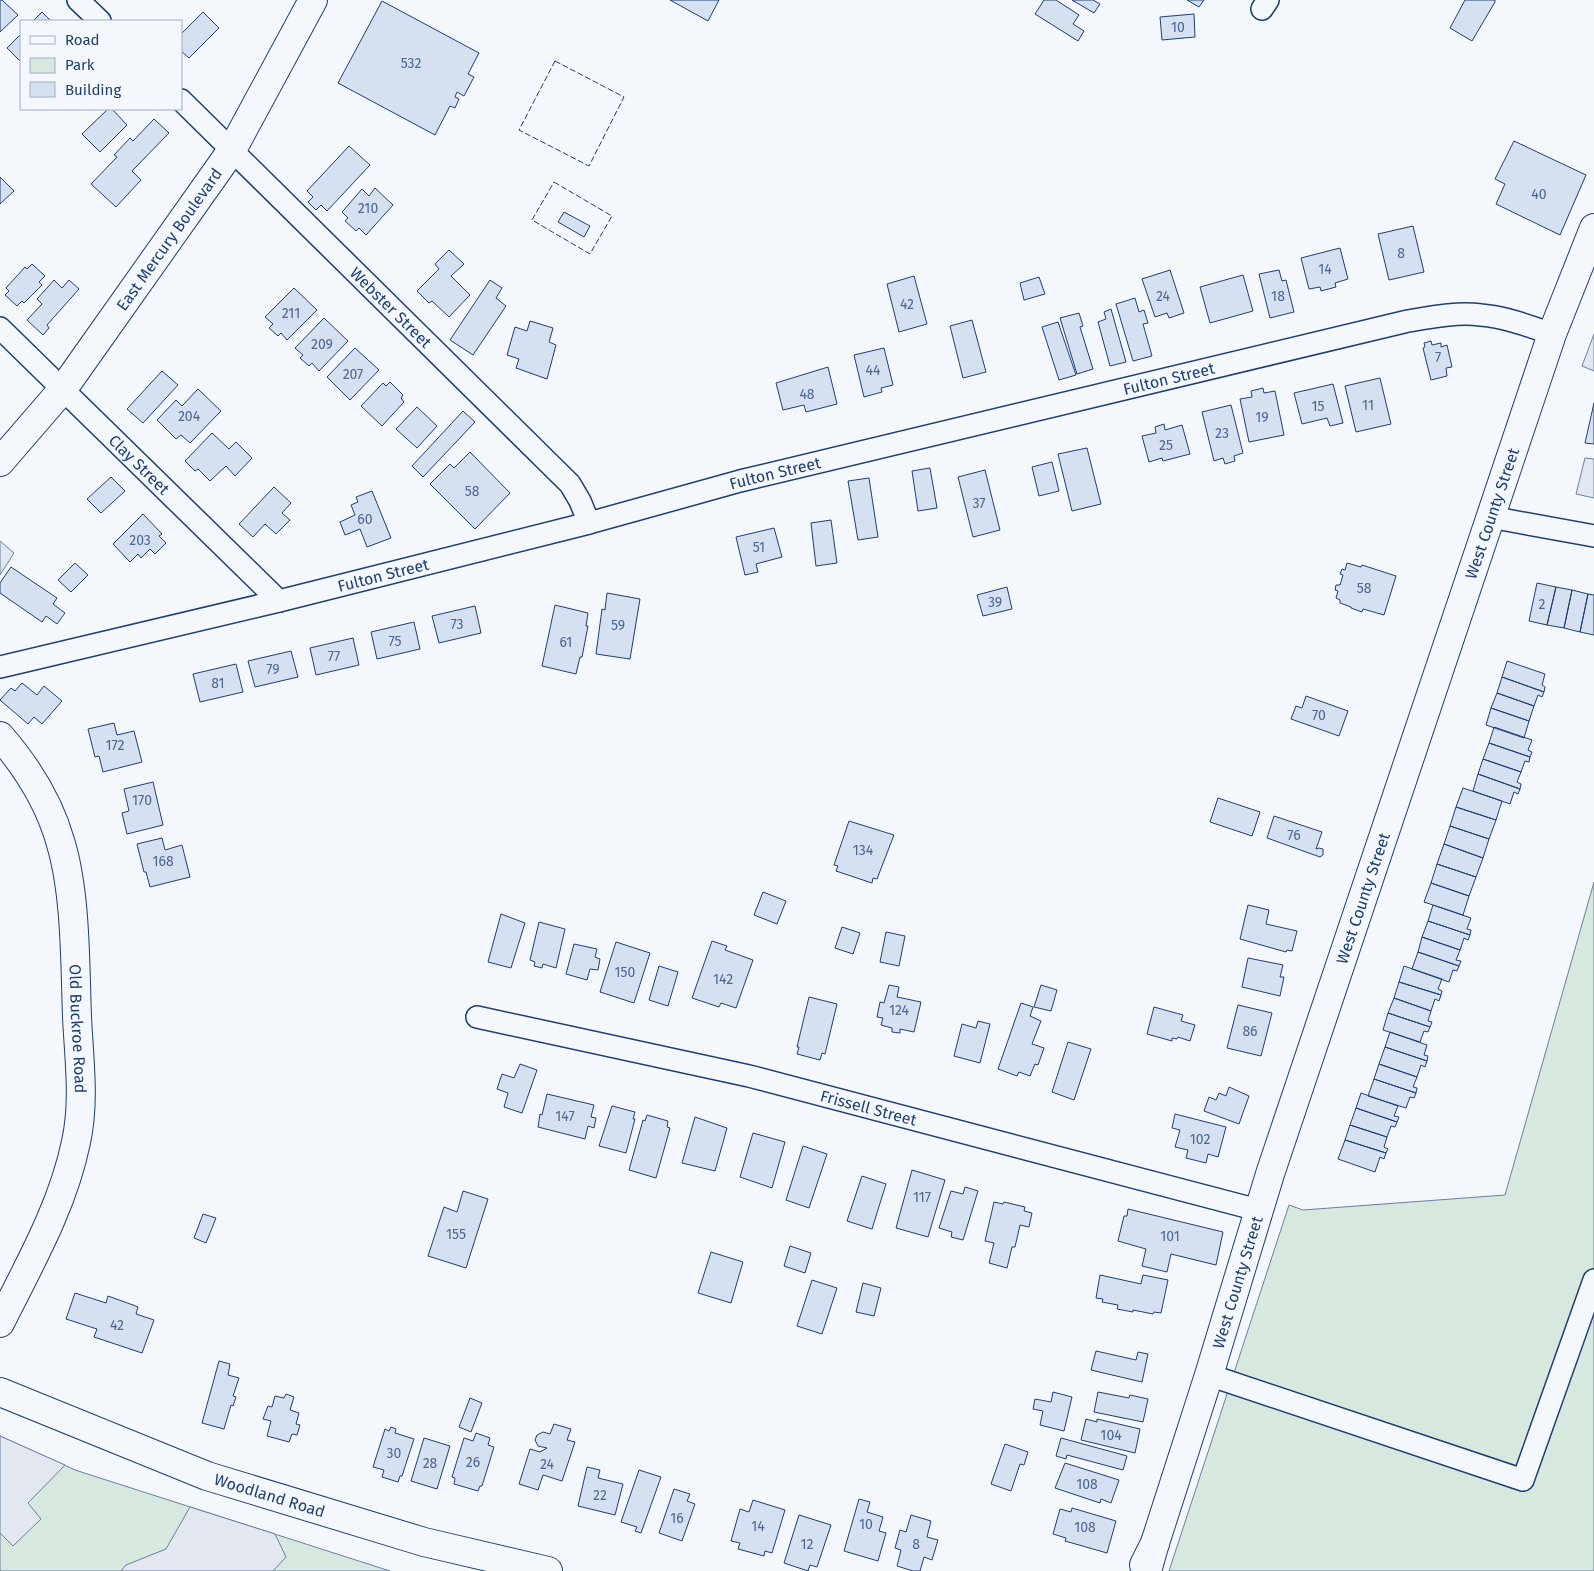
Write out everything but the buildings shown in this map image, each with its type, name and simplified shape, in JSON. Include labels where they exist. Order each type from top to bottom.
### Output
[{"type":"main road","name":"East Mercury Boulevard","points":[[0,462],[63,389],[232,150],[313,0]]},
{"type":"main road","name":"West County Street","points":[[1141,1571],[1155,1543],[1209,1374],[1258,1210],[1490,517],[1552,334],[1594,228]]},
{"type":"main road","name":"Old Buckroe Road","points":[[0,736],[16,755],[38,790],[51,816],[61,844],[71,908],[81,1083],[79,1126],[62,1190],[43,1236],[0,1323]]},
{"type":"main road","name":"Woodland Road","points":[[0,1392],[207,1476],[424,1542],[548,1571]]},
{"type":"main road","points":[[1147,1571],[1155,1543]]},
{"type":"street","points":[[78,0],[99,20]]},
{"type":"street","name":"Webster Street","points":[[182,101],[570,484],[580,501],[588,523]]},
{"type":"street","name":"Fulton Street","points":[[0,666],[279,601],[588,523],[740,481],[1416,320],[1454,314],[1480,315],[1528,326],[1552,334]]},
{"type":"street","name":"Clay Street","points":[[0,328],[279,601]]},
{"type":"street","points":[[1490,517],[1594,536]]},
{"type":"street","name":"Frissell Street","points":[[477,1017],[749,1076],[1258,1210]]},
{"type":"street","points":[[1209,1374],[1523,1480],[1594,1280]]},
{"type":"green space","points":[[1594,882],[1594,1571],[1169,1571],[1289,1205],[1303,1210],[1505,1195]]},
{"type":"green space","points":[[0,1436],[75,1470],[390,1571],[0,1571]]},
{"type":"shaded area","points":[[1594,334],[1594,371],[1582,366]]},
{"type":"shaded area","points":[[1585,458],[1594,459],[1594,498],[1576,494]]},
{"type":"shaded area","points":[[0,541],[14,553],[0,575]]},
{"type":"shaded area","points":[[0,1436],[65,1465],[28,1503],[41,1519],[13,1546],[0,1533]]},
{"type":"shaded area","points":[[190,1507],[275,1534],[286,1557],[273,1571],[121,1571],[126,1565],[166,1549]]},
{"type":"fence","points":[[555,61],[624,97],[589,166],[519,130],[555,61]]},
{"type":"fence","points":[[554,182],[612,216],[590,254],[532,220],[554,182]]}]
